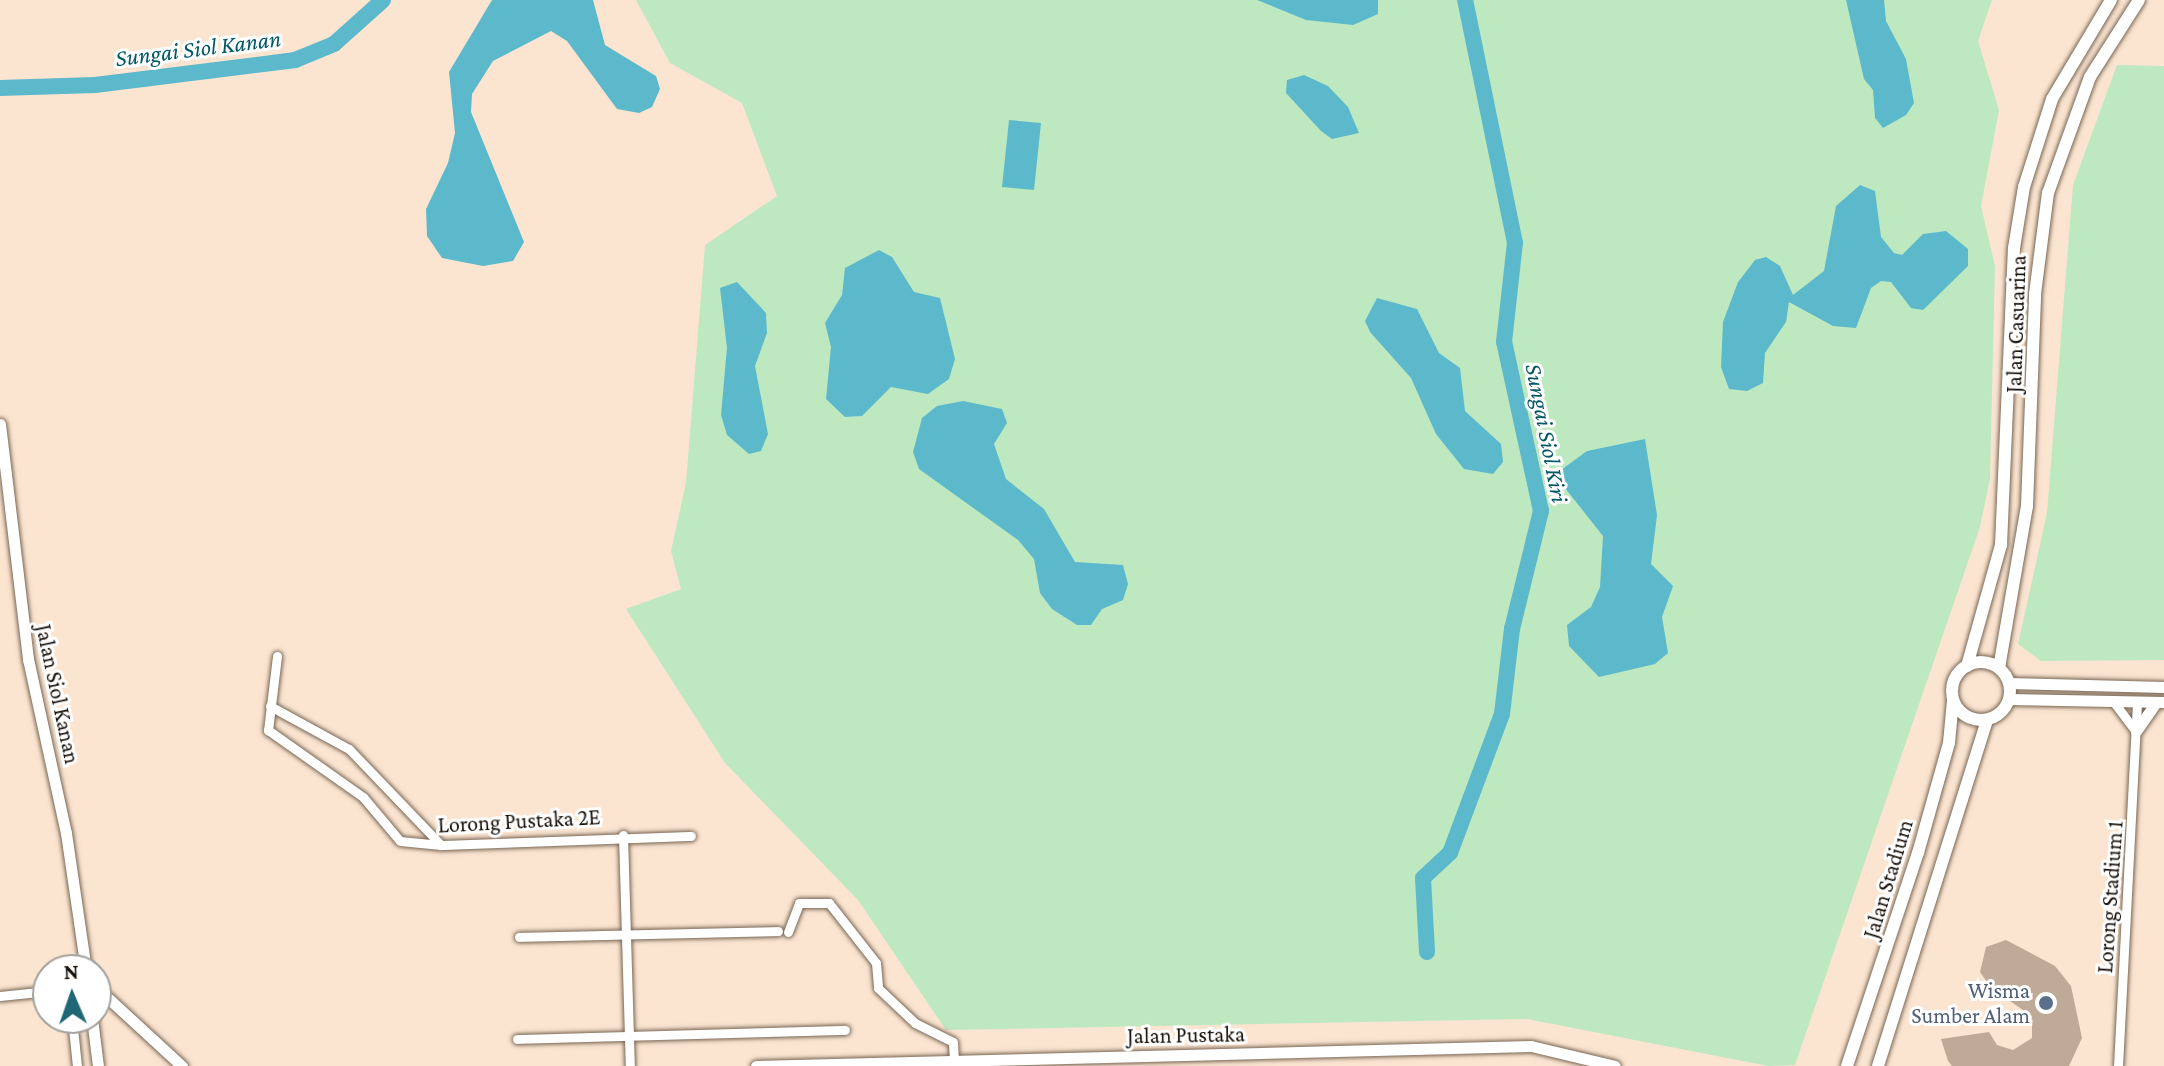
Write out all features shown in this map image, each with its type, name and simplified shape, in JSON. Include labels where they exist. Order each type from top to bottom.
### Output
[{"type":"main road","name":"Jalan Casuarina","points":[[1967,666],[2001,545],[2014,248],[2024,187],[2052,99],[2111,0]]},
{"type":"main road","name":"Jalan Casuarina","points":[[1999,668],[2027,506],[2035,294],[2048,193],[2090,77],[2139,0]]},
{"type":"main road","points":[[1878,1066],[1987,720],[2009,699],[2009,683],[1999,668],[1967,666],[1952,684],[1953,701],[1965,716],[1987,720]]},
{"type":"main road","name":"Jalan Stadium","points":[[1847,1066],[1918,853],[1949,743],[1953,701]]},
{"type":"main road","points":[[1871,1066],[1887,1035]]},
{"type":"street","name":"Jalan Siol Kanan","points":[[0,424],[28,659],[66,833],[84,954]]},
{"type":"street","points":[[277,656],[270,706],[349,749],[441,845]]},
{"type":"street","points":[[2009,683],[2164,687]]},
{"type":"street","points":[[2104,686],[2125,691],[2137,702]]},
{"type":"street","points":[[2009,699],[2160,702]]},
{"type":"street","points":[[2113,701],[2136,731],[2160,702]]},
{"type":"street","name":"Lorong Stadium 1","points":[[2118,1066],[2137,702]]},
{"type":"street","name":"Lorong Pustaka 2E","points":[[270,706],[268,730],[363,797],[400,841],[441,845],[623,835],[691,836]]},
{"type":"street","points":[[623,835],[630,1066]]},
{"type":"street","points":[[519,937],[783,932],[799,903],[829,903],[876,963],[878,988],[915,1023],[953,1042],[950,1063]]},
{"type":"street","points":[[0,996],[32,993]]},
{"type":"street","points":[[112,1002],[182,1066]]},
{"type":"street","points":[[517,1039],[628,1033],[845,1030]]},
{"type":"street","points":[[74,1034],[77,1066]]},
{"type":"street","points":[[94,1034],[98,1066]]},
{"type":"street","name":"Jalan Pustaka","points":[[756,1066],[1531,1046],[1615,1066]]},
{"type":"green space","points":[[636,0],[1992,0],[1978,41],[1999,110],[1981,206],[1995,266],[1990,478],[1980,527],[1795,1065],[1768,1066],[1527,1019],[946,1030],[858,900],[725,763],[626,609],[681,589],[671,551],[686,483],[705,245],[777,196],[742,103],[670,63]]},
{"type":"green space","points":[[2117,65],[2164,66],[2164,660],[2041,661],[2018,644],[2047,513],[2073,185]]},
{"type":"water","points":[[492,0],[593,0],[605,45],[656,76],[660,89],[652,107],[639,113],[617,109],[567,41],[551,31],[493,61],[472,94],[471,112],[524,242],[513,261],[483,266],[442,258],[427,236],[426,209],[448,163],[455,133],[449,72]]},
{"type":"water","points":[[1257,0],[1378,0],[1378,14],[1353,25],[1306,20]]},
{"type":"water","points":[[1846,0],[1884,0],[1886,21],[1906,59],[1914,103],[1906,115],[1883,128],[1875,118],[1873,90],[1864,79]]},
{"type":"water","points":[[1304,75],[1328,86],[1348,107],[1359,133],[1332,139],[1321,131],[1286,93],[1287,80]]},
{"type":"water","points":[[1009,120],[1041,123],[1034,190],[1002,187]]},
{"type":"water","points":[[1860,185],[1875,191],[1881,237],[1894,253],[1902,255],[1923,234],[1946,231],[1968,249],[1968,266],[1923,310],[1911,308],[1891,282],[1881,281],[1871,288],[1856,328],[1833,326],[1789,302],[1786,322],[1765,353],[1763,383],[1747,391],[1729,389],[1721,367],[1723,322],[1738,282],[1755,260],[1766,257],[1780,266],[1793,295],[1824,271],[1836,206]]},
{"type":"water","points":[[879,250],[892,257],[914,292],[940,298],[955,359],[949,379],[928,394],[891,387],[862,416],[845,417],[826,399],[831,347],[825,323],[842,295],[845,268]]},
{"type":"water","points":[[737,282],[766,313],[767,333],[755,366],[768,434],[761,451],[749,454],[727,435],[721,415],[727,348],[720,288]]},
{"type":"water","points":[[1377,298],[1417,309],[1439,353],[1460,368],[1465,411],[1501,444],[1503,462],[1493,474],[1464,469],[1436,434],[1411,378],[1370,332],[1365,321]]},
{"type":"water","points":[[963,401],[1002,409],[1007,423],[994,444],[1006,479],[1044,509],[1075,562],[1123,565],[1128,584],[1123,600],[1102,609],[1091,625],[1077,625],[1052,609],[1040,593],[1034,559],[1018,540],[919,469],[913,452],[922,418],[937,406]]},
{"type":"water","points":[[1645,439],[1657,515],[1651,564],[1673,586],[1662,617],[1668,653],[1655,664],[1599,677],[1569,646],[1567,625],[1591,607],[1600,587],[1603,536],[1565,488],[1561,470],[1587,451]]},
{"type":"building","name":"Wisma Sumber Alam","points":[[2006,940],[2055,966],[2071,986],[2082,1038],[2069,1066],[1952,1066],[1948,1061],[1941,1039],[1989,1032],[1997,1045],[2013,1050],[2032,1038],[2032,1016],[1992,989],[1980,972],[1986,947]]},
{"type":"waterway","name":"Sungai Siol Kanan","points":[[0,88],[95,85],[295,60],[334,44],[383,0]]},
{"type":"waterway","name":"Sungai Siol Kiri","points":[[1427,952],[1423,878],[1450,853],[1502,714],[1512,629],[1541,511],[1504,342],[1515,243],[1465,0]]},
{"type":"place","name":"Wisma Sumber Alam","points":[[2046,1003]]}]
